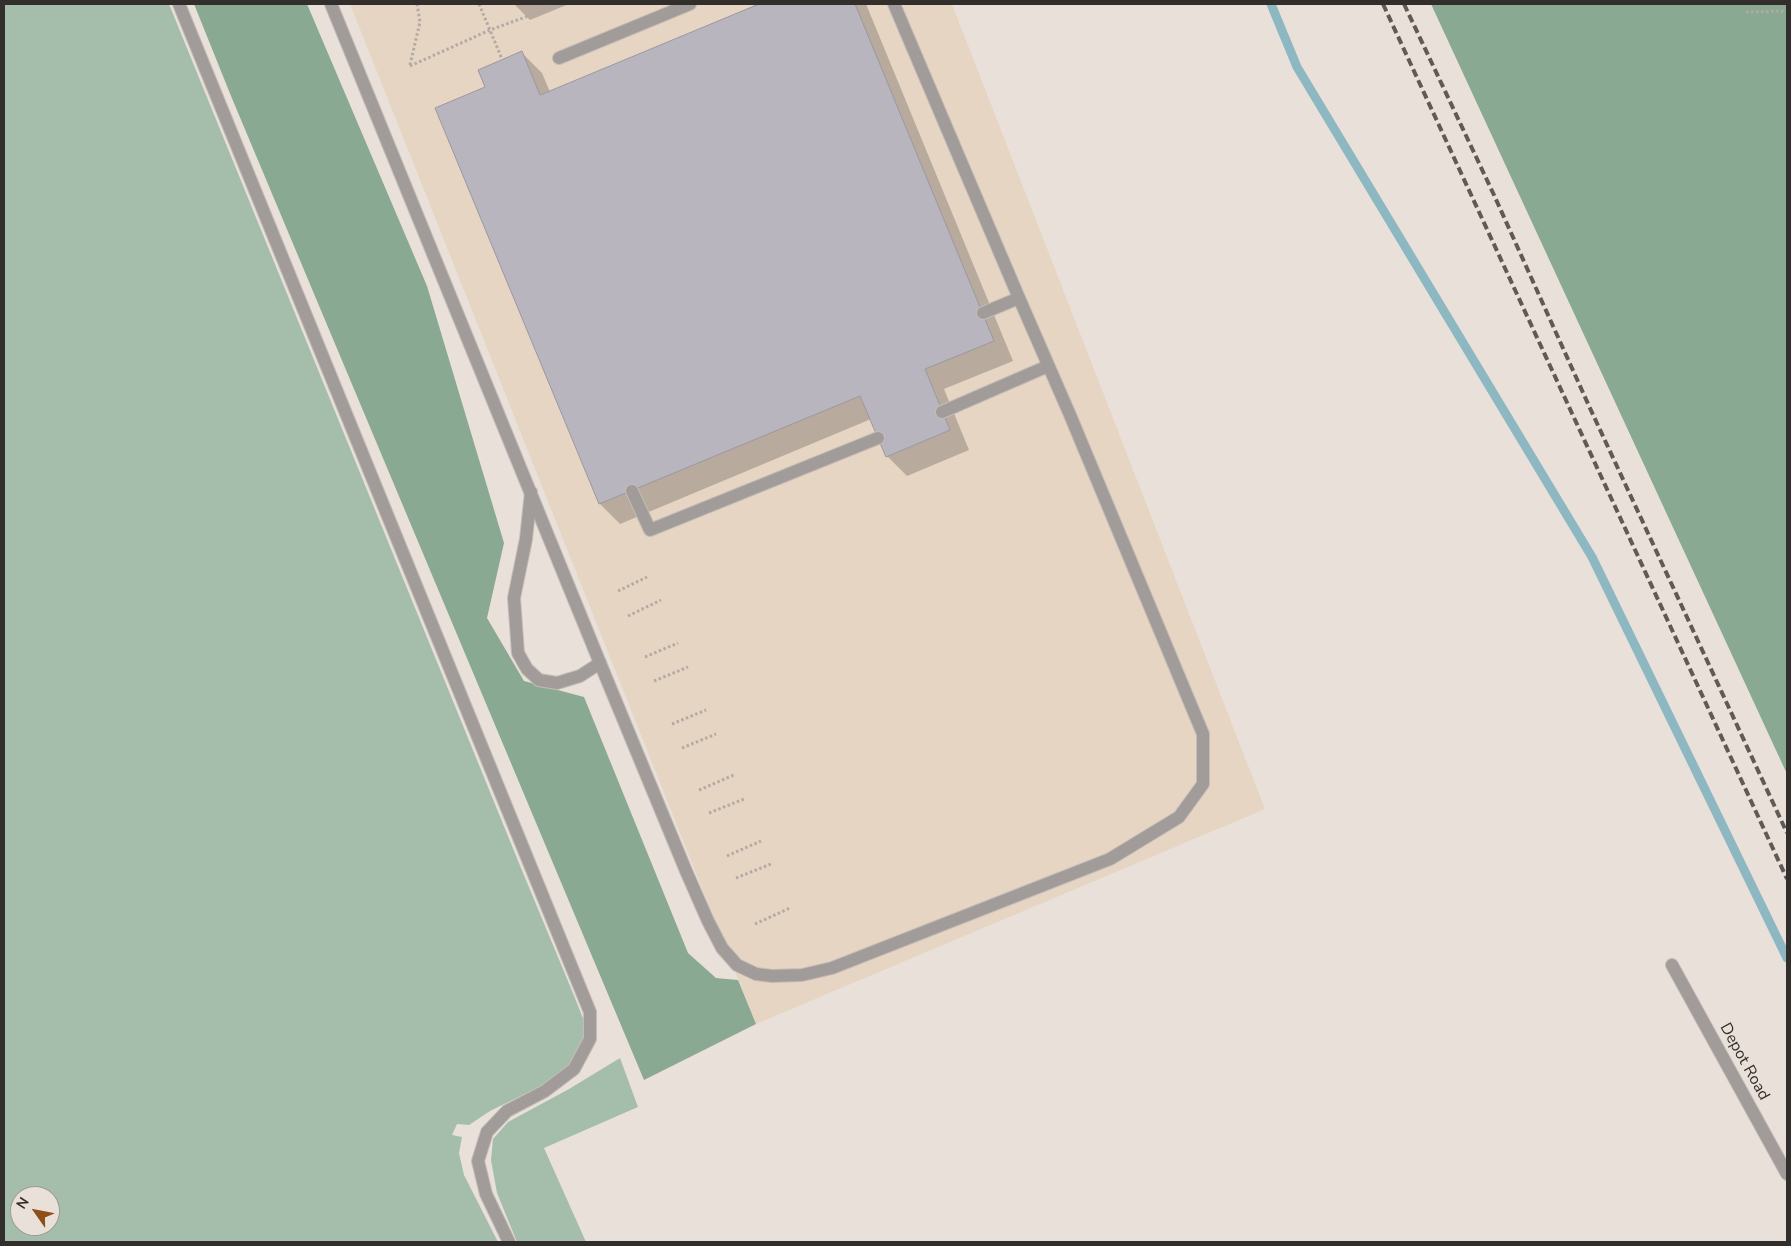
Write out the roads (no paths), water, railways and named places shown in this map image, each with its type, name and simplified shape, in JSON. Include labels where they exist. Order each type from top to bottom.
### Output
[{"type":"street","points":[[179,4],[590,1012],[590,1038],[574,1069],[545,1091],[508,1111],[487,1132],[478,1162],[486,1194],[509,1242]]},
{"type":"street","points":[[331,4],[600,663],[708,921],[722,948],[737,965],[756,974],[802,975],[832,968],[1110,859],[1179,817],[1202,784],[1203,734],[894,4]]},
{"type":"street","points":[[559,58],[690,4]]},
{"type":"street","points":[[983,314],[1019,298]]},
{"type":"street","points":[[942,412],[1048,366]]},
{"type":"street","points":[[632,491],[650,530],[878,438]]},
{"type":"street","points":[[531,492],[526,539],[514,598],[518,653],[527,669],[539,680],[557,683],[580,676],[600,663]]},
{"type":"street","name":"Depot Road","points":[[1672,965],[1787,1174]]},
{"type":"waterway","points":[[1271,4],[1297,67],[1592,557],[1787,958]]},
{"type":"railway","points":[[1383,4],[1787,879]]},
{"type":"railway","points":[[1404,4],[1494,195],[1589,406],[1787,833]]}]
